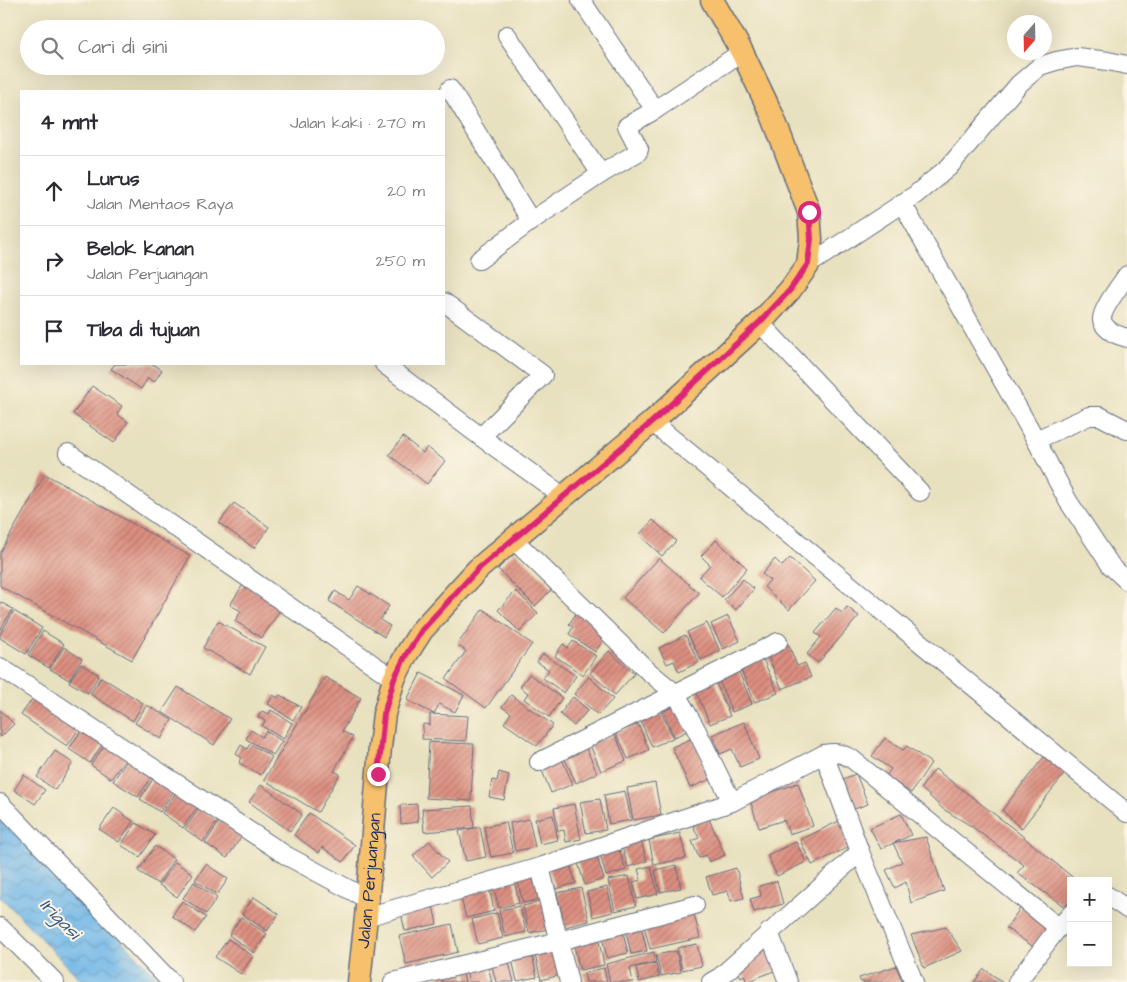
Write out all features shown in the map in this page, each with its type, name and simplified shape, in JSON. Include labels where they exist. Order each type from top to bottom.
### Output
[{"type":"main road","points":[[712,0],[742,52],[773,117],[809,212],[811,239],[808,264]]},
{"type":"main road","name":"Jalan Perjuangan","points":[[359,982],[384,714],[394,679],[406,655],[422,630],[478,569],[652,422],[760,322],[790,290],[808,264]]},
{"type":"street","points":[[580,0],[655,110]]},
{"type":"street","points":[[507,35],[601,174]]},
{"type":"street","points":[[479,260],[531,221],[601,174],[638,152],[639,149],[627,126],[655,110],[742,52]]},
{"type":"street","points":[[808,264],[915,195],[949,167],[1019,84],[1040,66],[1077,57],[1108,60],[1127,65]]},
{"type":"street","points":[[450,89],[531,221]]},
{"type":"street","points":[[902,203],[1036,440],[1068,501],[1111,566],[1127,581]]},
{"type":"street","points":[[1127,275],[1108,303],[1102,320],[1111,332],[1127,338]]},
{"type":"street","points":[[445,303],[543,375],[481,437]]},
{"type":"street","points":[[760,322],[920,492]]},
{"type":"street","points":[[385,365],[563,496]]},
{"type":"street","points":[[1036,440],[1089,416],[1100,416],[1127,430]]},
{"type":"street","points":[[652,422],[1127,813]]},
{"type":"street","points":[[68,453],[394,679]]},
{"type":"street","points":[[513,539],[648,671],[676,694],[696,729],[732,802]]},
{"type":"street","points":[[539,762],[778,642]]},
{"type":"street","points":[[0,667],[366,908],[540,866],[732,802],[824,754],[835,752],[852,759],[1059,928]]},
{"type":"street","points":[[824,754],[860,852],[914,982]]},
{"type":"street","points":[[0,803],[171,982]]},
{"type":"street","points":[[711,982],[860,852]]},
{"type":"street","points":[[540,866],[569,982]]},
{"type":"street","points":[[394,982],[695,905]]},
{"type":"street","points":[[1017,982],[1067,919]]},
{"type":"street","points":[[0,927],[55,982]]},
{"type":"street","points":[[769,932],[788,982]]},
{"type":"water","name":"Irigasi","points":[[0,814],[162,982],[83,982],[0,896]]},
{"type":"building","points":[[114,365],[154,365],[162,370],[154,382],[148,378],[141,389],[111,369]]},
{"type":"building","points":[[92,386],[122,406],[117,414],[128,422],[114,443],[73,414]]},
{"type":"building","points":[[403,437],[423,453],[427,447],[445,461],[427,484],[389,455]]},
{"type":"building","points":[[45,474],[190,556],[132,660],[0,586],[0,553]]},
{"type":"building","points":[[234,503],[269,527],[254,548],[219,523]]},
{"type":"building","points":[[653,520],[676,541],[662,556],[639,535]]},
{"type":"building","points":[[716,540],[747,568],[722,597],[699,577],[710,565],[701,556]]},
{"type":"building","points":[[515,551],[553,588],[535,606],[498,569]]},
{"type":"building","points":[[659,558],[699,593],[664,633],[623,598]]},
{"type":"building","points":[[790,558],[815,581],[789,610],[764,587],[770,580],[762,574],[775,559],[782,566]]},
{"type":"building","points":[[743,579],[754,589],[736,610],[724,600]]},
{"type":"building","points":[[244,583],[282,607],[262,638],[235,621],[241,611],[230,605]]},
{"type":"building","points":[[358,586],[389,606],[380,620],[390,626],[384,637],[329,601],[335,591],[349,600]]},
{"type":"building","points":[[516,591],[538,613],[520,632],[498,610]]},
{"type":"building","points":[[0,602],[13,609],[0,630]]},
{"type":"building","points":[[847,607],[859,616],[818,663],[807,654],[821,637],[815,633],[836,608],[842,613]]},
{"type":"building","points":[[483,609],[532,644],[486,708],[446,679],[466,651],[457,645]]},
{"type":"building","points":[[14,611],[42,628],[26,654],[0,638],[0,634]]},
{"type":"building","points":[[577,612],[608,633],[595,652],[569,634],[573,627],[569,624]]},
{"type":"building","points":[[728,616],[740,641],[723,649],[711,624]]},
{"type":"building","points":[[218,621],[265,647],[250,674],[203,648]]},
{"type":"building","points":[[707,623],[720,651],[701,660],[687,632]]},
{"type":"building","points":[[43,631],[64,644],[49,668],[28,655]]},
{"type":"building","points":[[685,635],[699,662],[679,672],[674,661],[667,664],[659,648]]},
{"type":"building","points":[[573,641],[596,656],[583,675],[555,656],[563,644],[568,648]]},
{"type":"building","points":[[789,645],[797,666],[805,663],[811,677],[782,689],[767,654]]},
{"type":"building","points":[[64,647],[82,659],[69,680],[50,669]]},
{"type":"building","points":[[609,651],[634,674],[615,695],[590,673]]},
{"type":"building","points":[[543,654],[576,676],[564,693],[543,678],[549,670],[537,662]]},
{"type":"building","points":[[763,659],[778,693],[755,702],[740,668]]},
{"type":"building","points":[[81,664],[99,675],[88,693],[69,682]]},
{"type":"building","points":[[737,667],[752,704],[732,712],[717,676]]},
{"type":"building","points":[[421,673],[464,695],[455,712],[439,704],[434,714],[407,700]]},
{"type":"building","points":[[529,674],[562,698],[549,717],[524,699],[528,693],[520,687]]},
{"type":"building","points":[[101,677],[143,703],[133,721],[90,694]]},
{"type":"building","points":[[325,677],[361,698],[342,731],[353,737],[334,771],[340,774],[318,812],[264,780]]},
{"type":"building","points":[[589,677],[613,699],[598,715],[574,694]]},
{"type":"building","points":[[715,681],[730,716],[710,724],[695,689]]},
{"type":"building","points":[[178,687],[230,719],[214,745],[162,712]]},
{"type":"building","points":[[35,695],[81,726],[67,746],[21,715]]},
{"type":"building","points":[[273,695],[278,698],[280,695],[301,707],[293,720],[268,704]]},
{"type":"building","points":[[511,695],[553,725],[537,746],[504,723],[511,713],[502,707]]},
{"type":"building","points":[[573,697],[588,710],[574,726],[560,714]]},
{"type":"building","points":[[681,704],[692,729],[674,737],[663,711]]},
{"type":"building","points":[[147,705],[172,720],[161,739],[135,723]]},
{"type":"building","points":[[0,710],[14,724],[1,737],[0,736]]},
{"type":"building","points":[[271,710],[292,723],[283,739],[262,726],[265,721],[258,717],[262,711],[269,714]]},
{"type":"building","points":[[661,711],[673,738],[652,747],[640,720]]},
{"type":"building","points":[[430,714],[468,716],[466,741],[422,739],[423,724],[430,725]]},
{"type":"building","points":[[744,722],[759,759],[740,767],[732,749],[720,754],[712,735]]},
{"type":"building","points":[[638,724],[649,750],[628,759],[616,733]]},
{"type":"building","points":[[83,728],[104,742],[90,763],[69,749]]},
{"type":"building","points":[[251,730],[262,737],[266,731],[282,741],[273,755],[246,739]]},
{"type":"building","points":[[615,734],[626,761],[601,771],[590,745]]},
{"type":"building","points":[[693,738],[711,779],[690,788],[672,747]]},
{"type":"building","points":[[885,738],[903,750],[907,746],[931,763],[911,793],[886,776],[891,769],[872,756]]},
{"type":"building","points":[[429,742],[474,744],[471,801],[426,798]]},
{"type":"building","points":[[106,743],[127,757],[111,779],[91,765]]},
{"type":"building","points":[[250,744],[272,757],[261,775],[239,763],[242,758],[236,754],[241,745],[247,749]]},
{"type":"building","points":[[586,748],[597,773],[576,783],[564,757]]},
{"type":"building","points":[[55,751],[73,763],[55,790],[37,777]]},
{"type":"building","points":[[1047,753],[1066,772],[1021,829],[1002,810]]},
{"type":"building","points":[[128,759],[152,776],[138,797],[113,781]]},
{"type":"building","points":[[562,759],[573,784],[551,793],[541,768]]},
{"type":"building","points":[[935,769],[1014,829],[1072,877],[1067,877],[1067,905],[1065,907],[1017,873],[1024,865],[971,826],[943,809],[921,788]]},
{"type":"building","points":[[499,772],[509,775],[504,800],[489,797],[492,780],[497,781]]},
{"type":"building","points":[[856,774],[868,804],[849,811],[837,781]]},
{"type":"building","points":[[24,775],[45,790],[35,804],[14,790]]},
{"type":"building","points":[[155,776],[175,789],[160,812],[140,799]]},
{"type":"building","points":[[655,783],[661,815],[633,820],[627,788]]},
{"type":"building","points":[[798,783],[813,826],[789,834],[784,820],[759,828],[750,800]]},
{"type":"building","points":[[261,785],[302,814],[290,831],[249,802]]},
{"type":"building","points":[[625,791],[631,820],[609,824],[604,795]]},
{"type":"building","points":[[176,792],[198,806],[183,828],[162,813]]},
{"type":"building","points":[[600,799],[606,830],[586,833],[580,802]]},
{"type":"building","points":[[417,804],[418,822],[401,824],[400,805]]},
{"type":"building","points":[[574,804],[581,839],[566,842],[564,830],[558,831],[554,808]]},
{"type":"building","points":[[472,806],[474,828],[424,832],[422,809]]},
{"type":"building","points":[[114,808],[133,821],[119,842],[99,829]]},
{"type":"building","points":[[199,808],[218,821],[203,842],[185,829]]},
{"type":"building","points":[[309,813],[355,845],[343,862],[322,847],[319,853],[294,835]]},
{"type":"building","points":[[901,814],[911,835],[881,849],[870,828]]},
{"type":"building","points":[[553,815],[558,840],[540,844],[535,819]]},
{"type":"building","points":[[529,819],[535,847],[515,851],[510,823]]},
{"type":"building","points":[[709,819],[725,855],[709,862],[706,855],[699,858],[692,841],[699,838],[693,826]]},
{"type":"building","points":[[843,819],[855,844],[812,865],[800,840]]},
{"type":"building","points":[[220,821],[242,836],[227,858],[205,843]]},
{"type":"building","points":[[506,822],[513,853],[491,857],[484,827]]},
{"type":"building","points":[[136,823],[155,835],[140,857],[121,845]]},
{"type":"building","points":[[480,827],[486,857],[466,861],[459,831]]},
{"type":"building","points":[[680,833],[686,858],[654,865],[649,840]]},
{"type":"building","points":[[926,837],[944,891],[911,903],[906,882],[895,888],[886,870],[902,862],[893,843]]},
{"type":"building","points":[[640,838],[647,861],[628,867],[621,844]]},
{"type":"building","points":[[429,841],[448,862],[432,877],[413,856]]},
{"type":"building","points":[[796,842],[806,862],[777,876],[767,855]]},
{"type":"building","points":[[617,844],[626,870],[606,876],[599,850]]},
{"type":"building","points":[[155,846],[174,859],[158,884],[138,871]]},
{"type":"building","points":[[595,851],[604,879],[585,885],[576,857]]},
{"type":"building","points":[[568,860],[576,883],[556,889],[548,866]]},
{"type":"building","points":[[175,862],[193,874],[177,897],[159,885]]},
{"type":"building","points":[[206,864],[228,879],[217,895],[195,880]]},
{"type":"building","points":[[676,865],[681,888],[660,892],[655,870]]},
{"type":"building","points":[[651,866],[658,894],[637,899],[633,882],[641,880],[638,869]]},
{"type":"building","points":[[736,868],[744,898],[731,901],[728,891],[712,895],[706,877]]},
{"type":"building","points":[[539,870],[545,898],[523,903],[516,875]]},
{"type":"building","points":[[513,876],[519,903],[499,908],[492,881]]},
{"type":"building","points":[[629,876],[636,906],[615,911],[608,880]]},
{"type":"building","points":[[777,881],[783,904],[754,912],[750,899],[761,896],[759,886]]},
{"type":"building","points":[[194,882],[217,898],[206,914],[183,898]]},
{"type":"building","points":[[489,887],[494,911],[466,918],[460,894]]},
{"type":"building","points":[[607,887],[613,912],[593,917],[587,892]]},
{"type":"building","points":[[581,888],[589,921],[565,927],[557,893]]},
{"type":"building","points":[[254,897],[279,914],[267,931],[242,914]]},
{"type":"building","points":[[547,900],[553,928],[529,933],[523,906]]},
{"type":"building","points":[[182,901],[206,917],[195,932],[172,916]]},
{"type":"building","points":[[432,901],[437,924],[405,931],[400,908]]},
{"type":"building","points":[[520,906],[526,932],[505,937],[499,910]]},
{"type":"building","points":[[1021,907],[1055,932],[1038,950],[1006,928]]},
{"type":"building","points":[[693,910],[700,938],[650,949],[643,922]]},
{"type":"building","points":[[497,913],[503,938],[478,944],[472,919]]},
{"type":"building","points":[[241,917],[267,934],[254,953],[229,935]]},
{"type":"building","points":[[640,922],[647,951],[631,954],[625,926]]},
{"type":"building","points":[[452,924],[458,952],[406,964],[399,936]]},
{"type":"building","points":[[946,927],[962,951],[924,968],[911,935]]},
{"type":"building","points":[[622,928],[628,953],[607,958],[601,933]]},
{"type":"building","points":[[598,936],[604,965],[580,970],[573,942]]},
{"type":"building","points":[[228,939],[253,956],[241,974],[215,957]]},
{"type":"building","points":[[697,944],[702,966],[682,970],[677,948]]},
{"type":"building","points":[[558,946],[564,974],[541,980],[534,951]]},
{"type":"building","points":[[773,947],[781,968],[747,982],[744,975],[741,977],[735,965],[739,961]]},
{"type":"building","points":[[676,951],[681,972],[661,976],[656,955]]},
{"type":"building","points":[[654,952],[656,962],[630,968],[633,982],[610,982],[606,964]]},
{"type":"building","points":[[532,955],[537,977],[517,981],[512,959]]},
{"type":"building","points":[[508,959],[514,982],[496,982],[491,962]]},
{"type":"building","points":[[656,963],[659,977],[639,982],[636,967]]},
{"type":"building","points":[[488,966],[492,982],[469,982],[466,970]]},
{"type":"building","points":[[896,966],[903,982],[861,982],[859,978]]},
{"type":"building","points":[[604,968],[607,982],[586,982],[584,973]]},
{"type":"building","points":[[984,969],[1003,982],[974,982]]},
{"type":"building","points":[[462,970],[465,982],[442,982],[440,974]]},
{"type":"route","points":[[378,774],[384,714],[394,679],[422,630],[478,569],[652,422],[760,322],[790,290],[808,264],[811,239],[809,212]]}]
